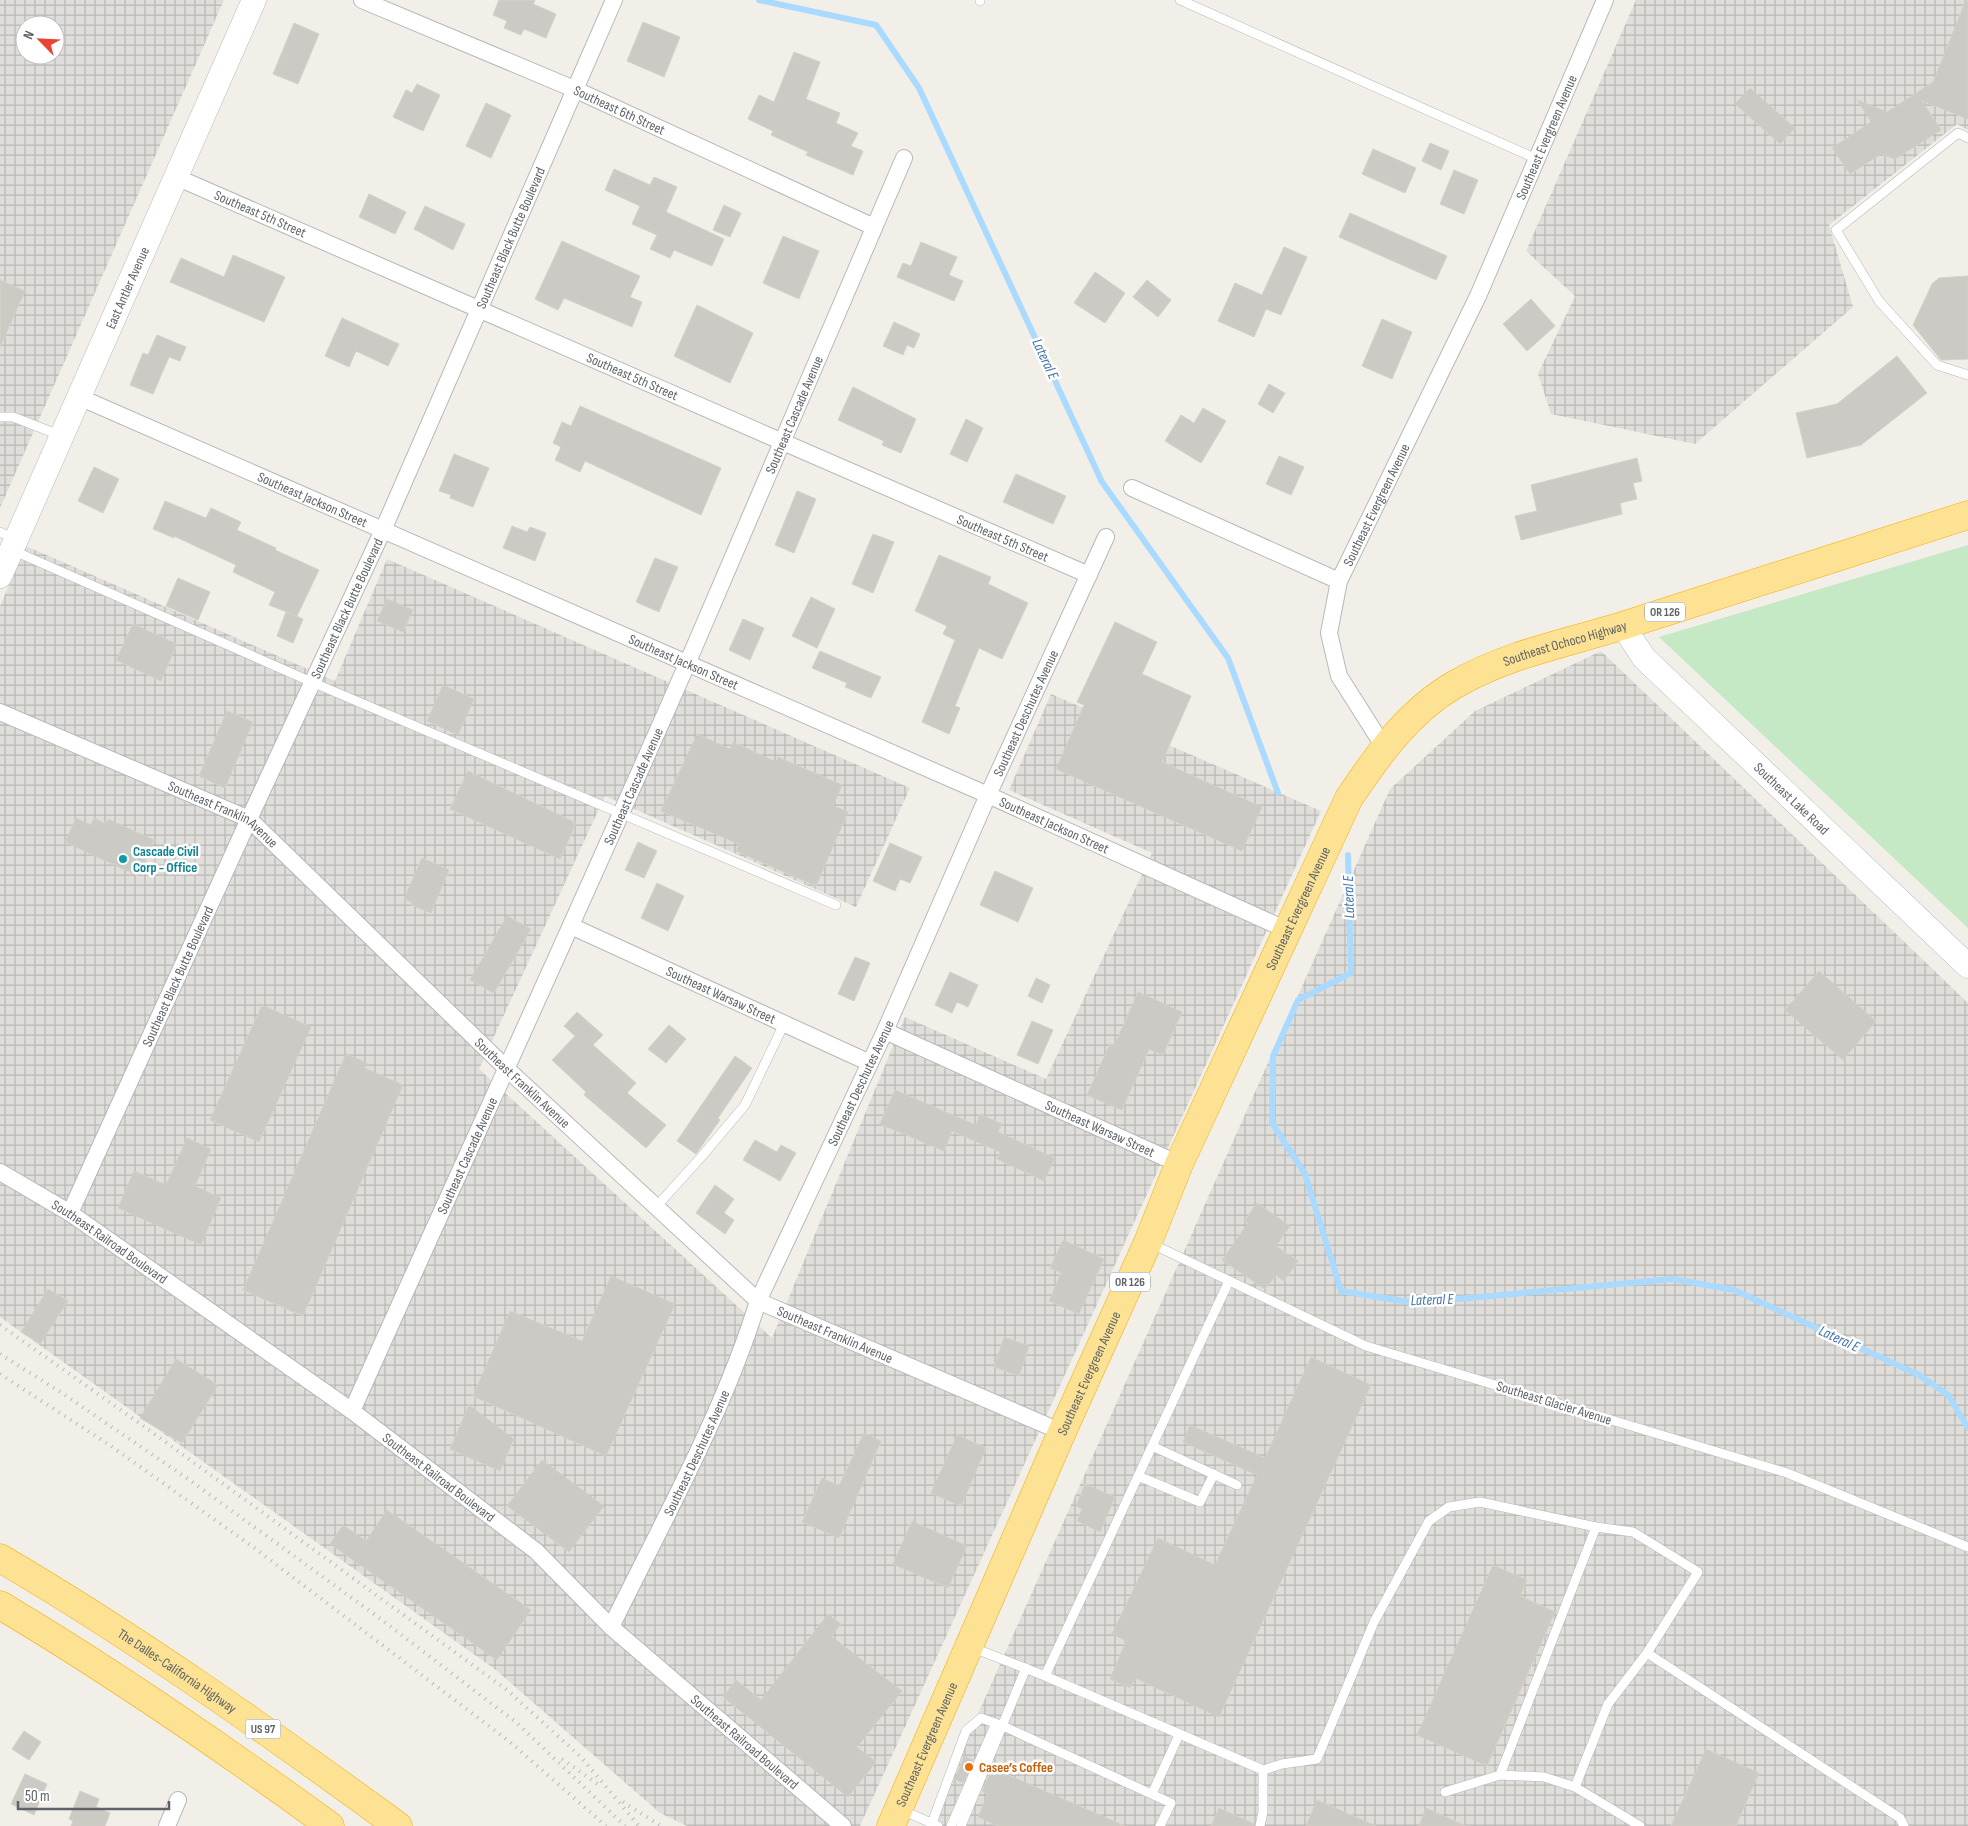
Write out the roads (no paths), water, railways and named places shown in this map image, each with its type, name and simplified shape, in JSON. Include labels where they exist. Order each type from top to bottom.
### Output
[{"type":"highway","name":"Southeast Ochoco Highway","points":[[1384,747],[1426,705],[1454,685],[1497,663],[1552,645],[1623,626],[1968,515]]},
{"type":"highway","name":"Southeast Evergreen Avenue","points":[[895,1818],[1062,1432],[1148,1242],[1179,1164],[1349,798],[1384,747]]},
{"type":"highway","name":"The Dalles-California Highway","points":[[0,1558],[134,1642],[285,1744],[398,1826]]},
{"type":"highway","points":[[0,1605],[104,1670],[262,1776],[330,1826]]},
{"type":"street","name":"East Antler Avenue","points":[[0,576],[9,540],[80,397],[254,0]]},
{"type":"street","name":"Southeast 6th Street","points":[[362,0],[574,90],[874,227]]},
{"type":"street","name":"Southeast Black Butte Boulevard","points":[[70,1213],[383,530],[614,0]]},
{"type":"street","name":"Southeast Evergreen Avenue","points":[[1384,747],[1339,676],[1329,633],[1339,581],[1478,296],[1605,0]]},
{"type":"street","name":"Southeast Cascade Avenue","points":[[352,1411],[688,663],[904,158]]},
{"type":"street","name":"Southeast 5th Street","points":[[176,177],[480,308],[781,443],[1089,575]]},
{"type":"street","name":"Southeast Jackson Street","points":[[80,397],[988,795],[1287,930]]},
{"type":"street","points":[[1132,488],[1339,581]]},
{"type":"street","name":"Southeast Deschutes Avenue","points":[[611,1628],[704,1438],[748,1334],[758,1301],[870,1064],[988,795],[1106,537]]},
{"type":"street","name":"Southeast Lake Road","points":[[1623,626],[1644,658],[1968,966]]},
{"type":"street","name":"Southeast Franklin Avenue","points":[[0,712],[249,819],[506,1068],[758,1301],[1062,1432]]},
{"type":"street","name":"Southeast Warsaw Street","points":[[571,926],[870,1064]]},
{"type":"street","name":"Southeast Warsaw Street","points":[[885,1031],[1179,1164]]},
{"type":"street","name":"Southeast Railroad Boulevard","points":[[0,1172],[70,1213],[352,1411],[536,1551],[611,1628],[843,1826]]},
{"type":"street","points":[[167,1826],[178,1800]]},
{"type":"lane","points":[[1180,0],[1537,159]]},
{"type":"lane","points":[[1968,138],[1958,133],[1836,230],[1879,301],[1937,365],[1968,374]]},
{"type":"lane","points":[[0,417],[13,417],[62,436]]},
{"type":"lane","points":[[9,540],[314,683],[836,905]]},
{"type":"lane","points":[[656,1207],[745,1105],[784,1024]]},
{"type":"lane","name":"Southeast Glacier Avenue","points":[[1148,1242],[1366,1346],[1787,1473],[1968,1547]]},
{"type":"lane","points":[[1045,1676],[1229,1281]]},
{"type":"lane","points":[[1152,1446],[1237,1485]]},
{"type":"lane","points":[[1138,1476],[1200,1502],[1214,1474]]},
{"type":"lane","points":[[969,1646],[1045,1676],[1263,1770],[1282,1764],[1317,1759],[1374,1622],[1429,1522],[1449,1507],[1480,1502],[1596,1527],[1634,1532],[1698,1572],[1647,1653],[1608,1704],[1576,1786]]},
{"type":"lane","points":[[1500,1775],[1596,1527]]},
{"type":"lane","points":[[1647,1653],[1900,1818],[1904,1826]]},
{"type":"lane","points":[[951,1826],[1026,1668]]},
{"type":"lane","points":[[895,1818],[935,1824],[966,1731],[982,1718],[1000,1724],[1171,1803],[1160,1826]]},
{"type":"lane","points":[[961,1826],[1000,1724]]},
{"type":"lane","points":[[1152,1794],[1179,1735]]},
{"type":"lane","points":[[1260,1826],[1263,1770]]},
{"type":"lane","points":[[1445,1792],[1500,1775],[1544,1777],[1576,1786],[1640,1826]]},
{"type":"waterway","name":"Lateral E","points":[[759,0],[876,25],[919,88],[1102,482],[1228,658],[1278,793]]},
{"type":"waterway","name":"Lateral E","points":[[1348,855],[1351,973],[1298,1000],[1273,1056],[1272,1123],[1305,1174],[1341,1291],[1415,1303],[1673,1279],[1734,1290],[1919,1375],[1948,1395],[1968,1428]]},
{"type":"railway","points":[[0,1325],[142,1425],[507,1690],[581,1757],[639,1826]]},
{"type":"railway","points":[[0,1354],[62,1393],[191,1481],[378,1617],[517,1723],[625,1826]]},
{"type":"railway","points":[[0,1374],[111,1446],[253,1547],[510,1742],[606,1826]]},
{"type":"railway","points":[[562,1759],[599,1785]]},
{"type":"railway","points":[[623,1802],[661,1826]]},
{"type":"place","name":"Cascade Civil Corp - Office","points":[[123,859]]},
{"type":"place","name":"Casee’s Coffee","points":[[969,1767]]}]
